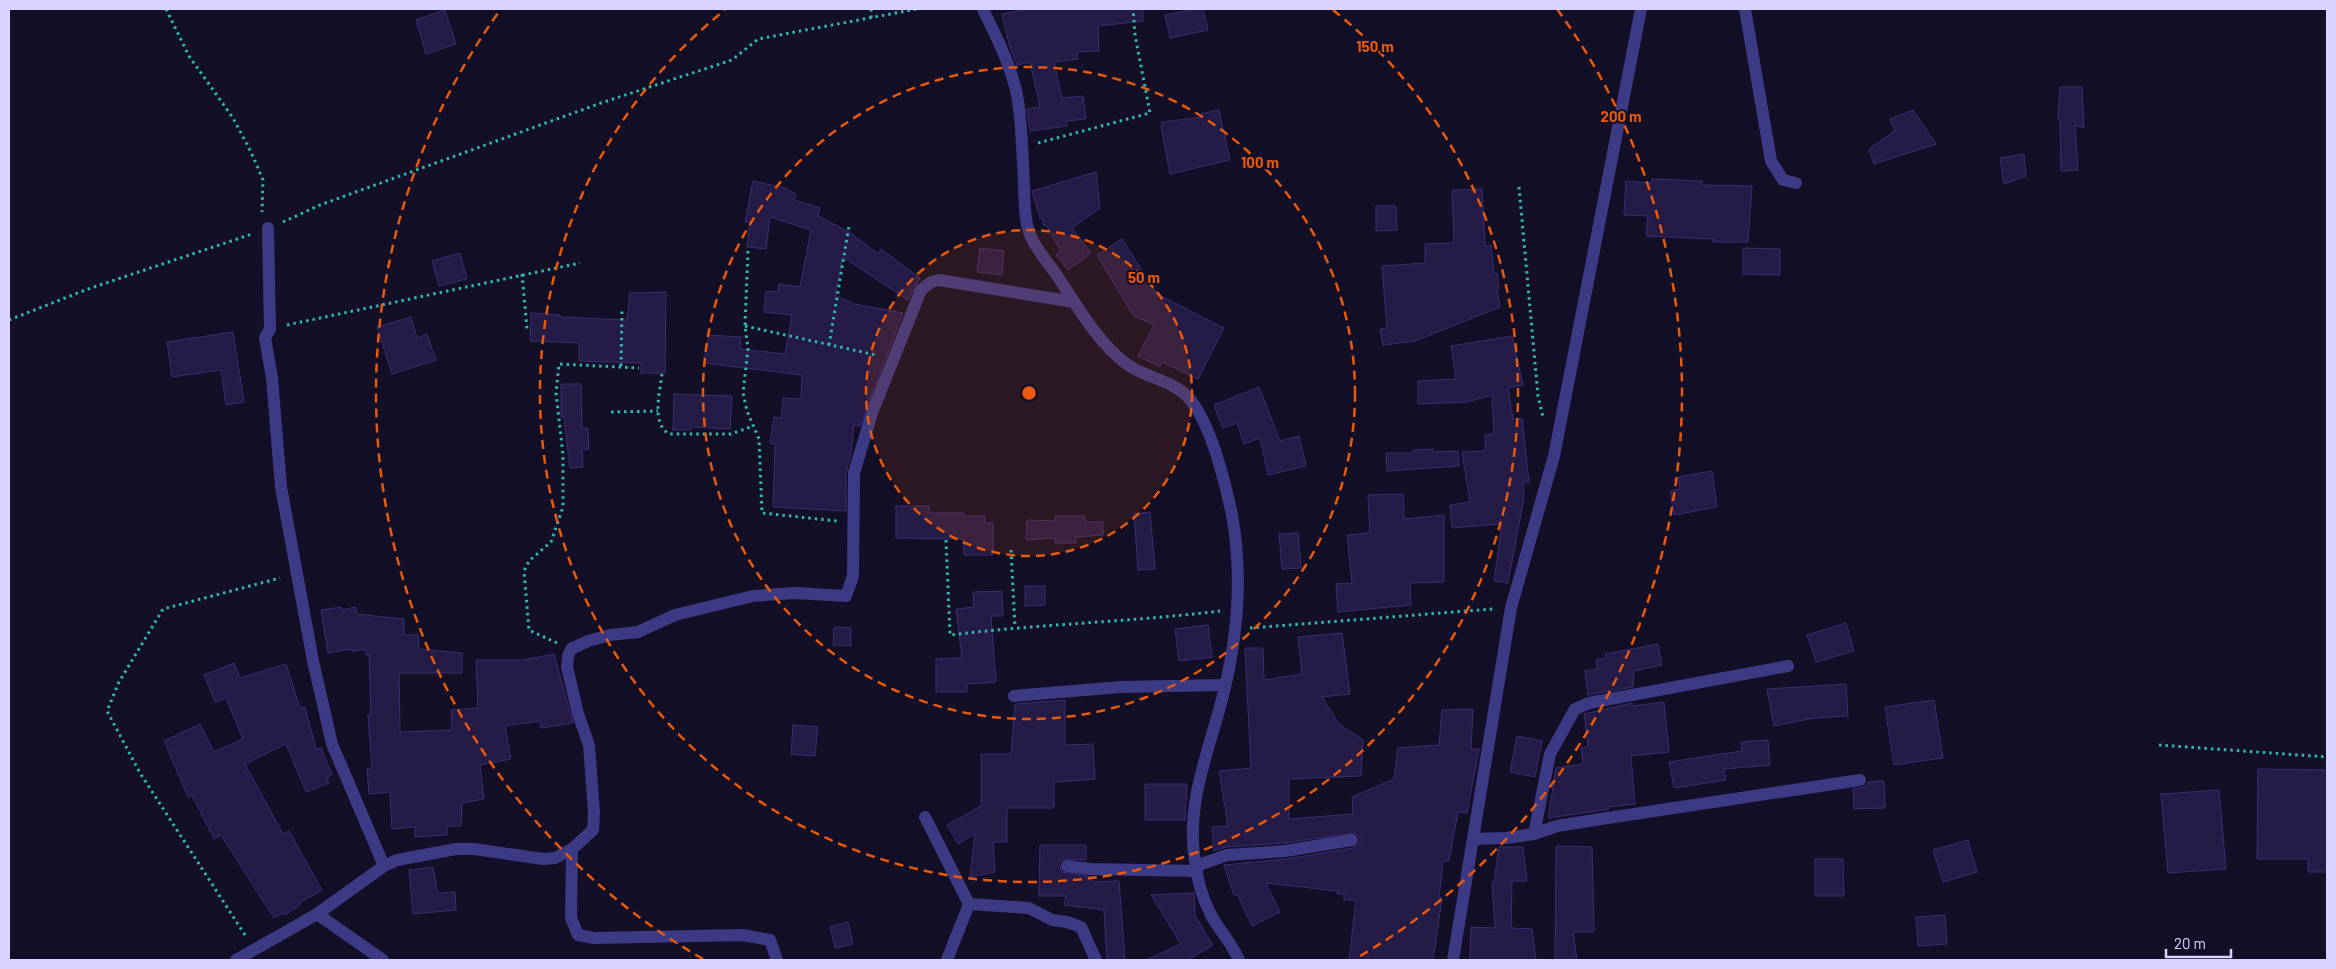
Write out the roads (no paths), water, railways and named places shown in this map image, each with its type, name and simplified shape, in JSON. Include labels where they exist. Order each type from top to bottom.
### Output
[{"type":"street","points":[[983,9],[1010,67],[1015,84],[1022,148],[1025,210],[1032,240],[1074,302],[1120,360],[1133,369],[1180,390],[1189,398],[1208,431],[1224,479],[1232,518],[1237,609],[1236,629],[1234,649],[1200,773],[1195,804],[1193,852],[1211,914],[1239,960]]},
{"type":"street","points":[[1453,960],[1511,608],[1554,456],[1641,9]]},
{"type":"street","points":[[1746,9],[1771,161],[1783,180],[1796,182]]},
{"type":"street","points":[[268,228],[270,329],[265,338],[272,378],[281,487],[296,574],[332,744],[384,866]]},
{"type":"street","points":[[236,960],[317,914],[384,866],[397,860],[456,849],[474,849],[543,859],[555,858],[572,849],[593,830],[594,813],[589,745],[578,714],[567,667],[571,649],[588,641],[610,635],[638,632],[676,615],[753,596],[795,593],[846,596],[853,576],[854,473],[872,413],[921,290],[931,282],[939,280],[1074,302]]},
{"type":"street","points":[[1534,834],[1550,754],[1575,709],[1589,704],[1788,666]]},
{"type":"street","points":[[1014,696],[1121,687],[1225,685]]},
{"type":"street","points":[[1474,839],[1534,834],[1557,826],[1601,818],[1860,780]]},
{"type":"street","points":[[925,817],[969,904],[947,960]]},
{"type":"street","points":[[1067,866],[1090,869],[1197,868],[1227,855],[1285,851],[1352,840]]},
{"type":"street","points":[[572,849],[571,918],[578,935],[594,938],[743,935],[770,940],[777,960]]},
{"type":"street","points":[[969,904],[1029,908],[1052,920],[1067,922],[1081,927],[1096,960]]},
{"type":"street","points":[[317,914],[383,960]]}]
